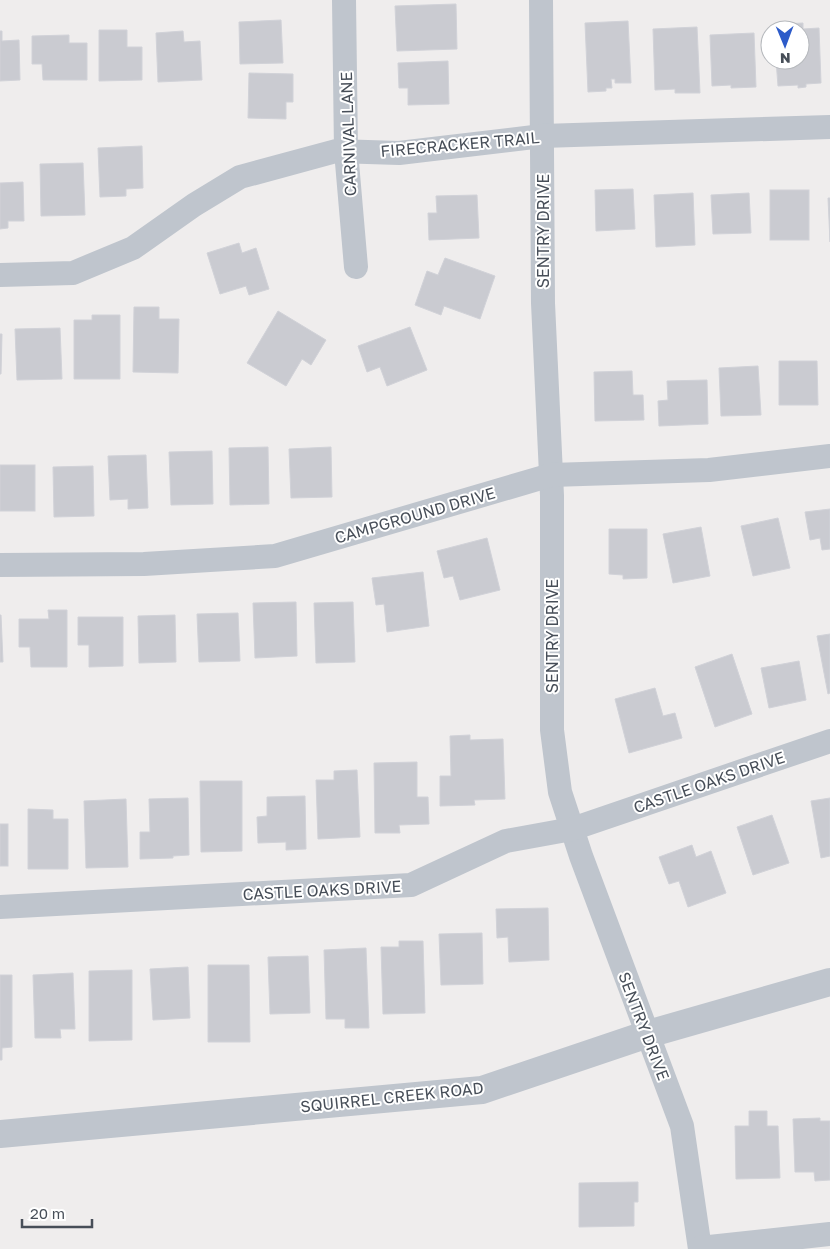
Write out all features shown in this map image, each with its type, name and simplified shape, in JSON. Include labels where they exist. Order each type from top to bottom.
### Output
[{"type":"street","name":"CARNIVAL LANE","points":[[344,0],[346,151],[356,267]]},
{"type":"street","name":"SENTRY DRIVE","points":[[541,0],[543,303],[552,496],[552,730],[560,792],[581,856],[682,1126],[700,1248]]},
{"type":"street","name":"FIRECRACKER TRAIL","points":[[0,275],[73,273],[133,248],[194,205],[240,177],[336,150],[399,152],[542,136],[830,126]]},
{"type":"street","name":"CAMPGROUND DRIVE","points":[[0,565],[144,564],[275,556],[551,475],[709,470],[830,456]]},
{"type":"street","name":"CASTLE OAKS DRIVE","points":[[0,907],[411,885],[506,841],[572,828],[830,741]]},
{"type":"street","name":"SQUIRREL CREEK ROAD","points":[[0,1134],[482,1090],[648,1034],[830,982]]},
{"type":"street","points":[[700,1248],[830,1234]]},
{"type":"building","points":[[456,4],[457,49],[397,51],[395,6]]},
{"type":"building","points":[[281,20],[283,63],[240,64],[239,22]]},
{"type":"building","points":[[628,21],[631,83],[615,83],[615,79],[611,79],[612,88],[606,88],[606,91],[588,92],[585,23]]},
{"type":"building","points":[[697,27],[700,93],[675,93],[675,89],[655,90],[653,29]]},
{"type":"building","points":[[819,28],[821,83],[806,84],[806,87],[798,88],[798,85],[778,86],[777,70],[810,70],[810,29]]},
{"type":"building","points":[[99,30],[127,30],[127,47],[142,47],[142,80],[99,81]]},
{"type":"building","points":[[0,31],[2,31],[2,41],[19,40],[20,80],[0,81]]},
{"type":"building","points":[[183,31],[184,42],[200,41],[202,80],[158,82],[156,33]]},
{"type":"building","points":[[754,33],[756,87],[731,88],[731,85],[712,86],[710,35]]},
{"type":"building","points":[[69,35],[69,43],[87,43],[87,80],[43,80],[42,64],[32,64],[32,36]]},
{"type":"building","points":[[448,61],[449,104],[408,105],[408,88],[399,88],[398,63]]},
{"type":"building","points":[[249,73],[293,74],[293,102],[286,102],[286,119],[248,118]]},
{"type":"building","points":[[142,146],[143,188],[126,189],[126,196],[100,197],[98,148]]},
{"type":"building","points":[[83,163],[85,215],[41,216],[40,164]]},
{"type":"building","points":[[23,182],[24,221],[8,221],[8,228],[0,229],[0,183]]},
{"type":"building","points":[[633,189],[635,229],[596,231],[595,190]]},
{"type":"building","points":[[770,190],[809,190],[809,240],[770,240]]},
{"type":"building","points":[[693,193],[695,245],[656,247],[654,195]]},
{"type":"building","points":[[749,193],[751,233],[713,234],[711,195]]},
{"type":"building","points":[[477,195],[479,238],[429,240],[428,213],[437,213],[436,196]]},
{"type":"building","points":[[828,198],[830,198],[830,242]]},
{"type":"building","points":[[239,243],[242,253],[256,248],[269,289],[249,295],[246,286],[220,294],[207,253]]},
{"type":"building","points":[[445,258],[495,276],[480,319],[444,306],[441,315],[415,305],[427,271],[438,275]]},
{"type":"building","points":[[134,307],[159,307],[159,319],[179,319],[178,373],[133,372]]},
{"type":"building","points":[[278,311],[326,340],[311,365],[302,359],[286,386],[247,363]]},
{"type":"building","points":[[92,315],[120,315],[120,379],[74,379],[74,320],[92,320]]},
{"type":"building","points":[[410,327],[427,370],[387,386],[380,367],[367,372],[358,346]]},
{"type":"building","points":[[60,328],[62,379],[17,380],[15,329]]},
{"type":"building","points":[[0,334],[2,334],[1,374],[0,374]]},
{"type":"building","points":[[779,361],[817,361],[818,405],[779,405]]},
{"type":"building","points":[[758,366],[761,415],[721,416],[719,368]]},
{"type":"building","points":[[632,371],[633,395],[643,395],[644,420],[595,421],[594,372]]},
{"type":"building","points":[[707,380],[708,424],[659,426],[658,401],[668,400],[667,381]]},
{"type":"building","points":[[268,447],[269,504],[230,505],[229,448]]},
{"type":"building","points":[[331,447],[332,497],[291,498],[289,449]]},
{"type":"building","points":[[212,451],[213,504],[171,505],[169,452]]},
{"type":"building","points":[[146,455],[148,508],[128,509],[128,499],[110,500],[108,456]]},
{"type":"building","points":[[0,465],[35,465],[35,511],[0,511]]},
{"type":"building","points":[[93,466],[94,516],[54,517],[53,467]]},
{"type":"building","points":[[830,509],[830,549],[822,550],[820,538],[810,540],[805,512]]},
{"type":"building","points":[[778,518],[790,568],[753,576],[741,526]]},
{"type":"building","points":[[701,527],[710,576],[673,583],[663,534]]},
{"type":"building","points":[[609,529],[647,529],[647,578],[623,579],[623,575],[609,574]]},
{"type":"building","points":[[487,538],[500,590],[460,600],[453,576],[444,578],[437,551]]},
{"type":"building","points":[[423,572],[429,626],[387,632],[384,604],[376,605],[372,578]]},
{"type":"building","points":[[296,602],[297,656],[255,658],[253,603]]},
{"type":"building","points":[[353,602],[355,662],[316,663],[314,603]]},
{"type":"building","points":[[48,610],[67,610],[67,667],[31,667],[30,647],[19,647],[19,619],[49,619]]},
{"type":"building","points":[[238,613],[240,661],[199,662],[197,614]]},
{"type":"building","points":[[1,615],[3,662],[0,662]]},
{"type":"building","points":[[175,615],[176,662],[139,663],[138,616]]},
{"type":"building","points":[[78,617],[123,617],[123,666],[89,667],[89,645],[78,645]]},
{"type":"building","points":[[830,634],[830,693],[828,694],[817,636]]},
{"type":"building","points":[[732,654],[752,714],[715,727],[695,667]]},
{"type":"building","points":[[799,661],[806,700],[769,708],[761,668]]},
{"type":"building","points":[[655,688],[663,716],[675,713],[682,738],[629,753],[615,699]]},
{"type":"building","points":[[470,735],[470,740],[503,739],[505,799],[474,800],[475,805],[440,806],[440,776],[451,776],[450,736]]},
{"type":"building","points":[[417,762],[417,797],[428,797],[429,824],[399,825],[400,833],[375,833],[374,763]]},
{"type":"building","points":[[357,770],[360,837],[318,839],[316,780],[334,780],[334,771]]},
{"type":"building","points":[[200,781],[242,781],[242,851],[201,852]]},
{"type":"building","points":[[305,796],[306,849],[286,850],[286,842],[258,843],[257,817],[267,816],[267,797]]},
{"type":"building","points":[[188,798],[189,855],[173,856],[173,858],[140,859],[140,832],[150,832],[149,799]]},
{"type":"building","points":[[830,798],[830,856],[821,858],[811,801]]},
{"type":"building","points":[[126,799],[128,867],[86,868],[84,801]]},
{"type":"building","points":[[28,809],[53,810],[53,819],[68,819],[68,869],[28,869]]},
{"type":"building","points":[[772,815],[789,863],[753,875],[737,827]]},
{"type":"building","points":[[0,824],[8,824],[8,866],[0,866]]},
{"type":"building","points":[[692,845],[696,857],[711,851],[726,893],[688,907],[679,881],[669,884],[659,857]]},
{"type":"building","points":[[548,908],[549,960],[509,962],[508,937],[497,938],[496,909]]},
{"type":"building","points":[[482,933],[483,984],[441,985],[439,934]]},
{"type":"building","points":[[399,941],[423,941],[425,1013],[383,1014],[381,947],[399,947]]},
{"type":"building","points":[[366,948],[369,1028],[345,1028],[345,1019],[326,1019],[324,950]]},
{"type":"building","points":[[308,956],[310,1013],[270,1014],[268,957]]},
{"type":"building","points":[[208,965],[249,965],[250,1042],[208,1042]]},
{"type":"building","points":[[188,967],[190,1018],[153,1020],[150,969]]},
{"type":"building","points":[[132,970],[132,1040],[89,1041],[89,971]]},
{"type":"building","points":[[73,973],[75,1029],[60,1029],[61,1038],[35,1038],[33,975]]},
{"type":"building","points":[[0,975],[12,975],[12,1047],[2,1048],[2,1060],[0,1060]]},
{"type":"building","points":[[749,1111],[767,1111],[767,1126],[778,1126],[780,1178],[736,1179],[735,1126],[749,1126]]},
{"type":"building","points":[[820,1118],[820,1121],[830,1121],[830,1180],[815,1181],[814,1172],[795,1172],[793,1119]]},
{"type":"building","points":[[638,1182],[638,1202],[634,1202],[634,1226],[579,1227],[579,1183]]}]
